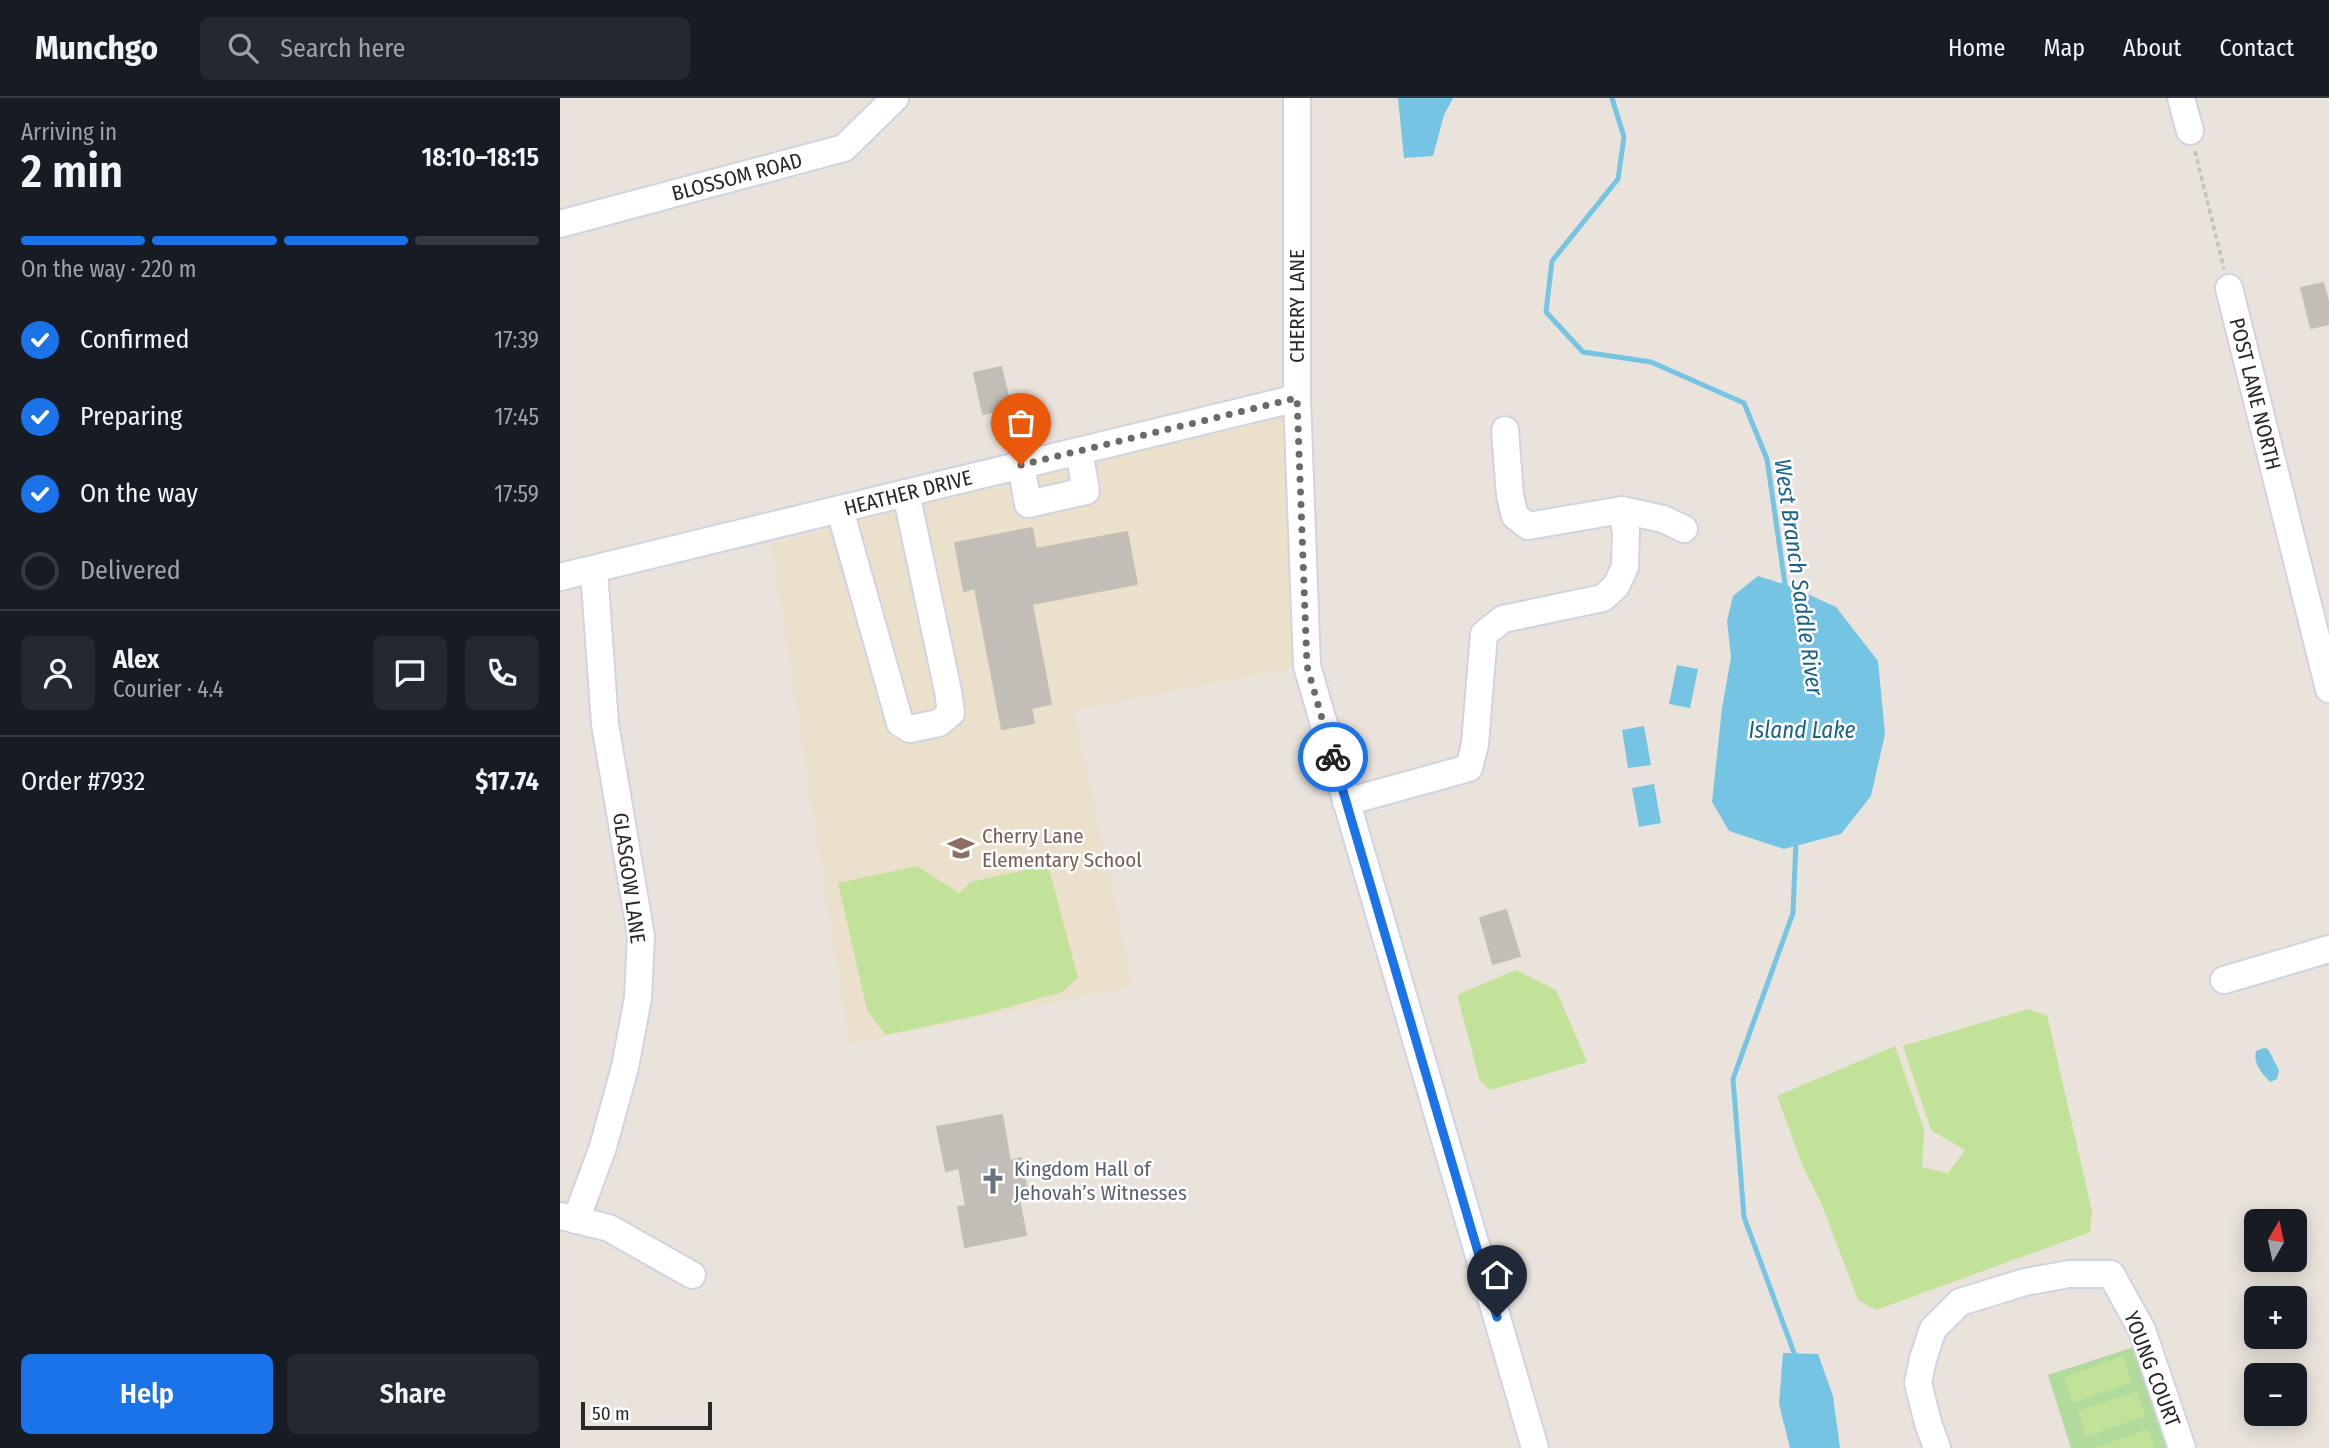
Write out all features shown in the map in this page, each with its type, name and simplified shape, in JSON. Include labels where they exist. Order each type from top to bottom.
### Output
[{"type":"street","name":"BLOSSOM ROAD","points":[[560,224],[845,148],[895,98]]},
{"type":"street","name":"CHERRY LANE","points":[[1297,98],[1297,398],[1307,666],[1535,1448]]},
{"type":"street","points":[[2181,98],[2190,131]]},
{"type":"street","name":"POST LANE NORTH","points":[[2229,288],[2329,689]]},
{"type":"street","name":"HEATHER DRIVE","points":[[560,577],[1297,398]]},
{"type":"street","points":[[1505,430],[1510,496],[1515,516],[1528,526],[1622,510],[1663,519],[1684,529]]},
{"type":"street","points":[[1021,465],[1028,505],[1086,491],[1079,451]]},
{"type":"street","points":[[840,510],[900,723],[910,729],[939,723],[951,713],[948,691],[906,494]]},
{"type":"street","points":[[1346,802],[1469,768],[1475,744],[1484,634],[1503,619],[1603,598],[1616,586],[1625,567],[1626,532],[1622,510]]},
{"type":"street","name":"GLASGOW LANE","points":[[568,1218],[603,1147],[625,1067],[638,998],[641,936],[605,724],[594,570]]},
{"type":"street","points":[[2224,980],[2329,949]]},
{"type":"street","points":[[568,1218],[609,1228],[692,1275]]},
{"type":"street","name":"YOUNG COURT","points":[[1937,1448],[1918,1383],[1933,1329],[1960,1302],[2025,1282],[2069,1273],[2111,1274],[2142,1330],[2182,1448]]},
{"type":"path","name":"POST LANE NORTH","points":[[2190,131],[2229,288]]},
{"type":"shaded area","name":"Cherry Lane Elementary School","points":[[1286,413],[1292,668],[1074,710],[1133,986],[849,1044],[771,543]]},
{"type":"green space","points":[[1048,865],[1078,978],[1062,992],[983,1014],[886,1035],[867,1010],[838,883],[917,866],[959,893],[971,882]]},
{"type":"green space","points":[[1516,970],[1556,990],[1587,1062],[1490,1090],[1480,1081],[1457,995]]},
{"type":"green space","points":[[2028,1009],[2047,1015],[2092,1211],[2090,1232],[1876,1310],[1858,1300],[1777,1096],[1895,1046],[1924,1129],[1922,1167],[1948,1173],[1965,1150],[1931,1130],[1903,1046]]},
{"type":"green space","points":[[2137,1346],[2170,1448],[2071,1448],[2048,1375]]},
{"type":"green space","points":[[2123,1356],[2132,1382],[2073,1403],[2064,1377]]},
{"type":"green space","points":[[2137,1391],[2145,1416],[2086,1437],[2078,1411]]},
{"type":"green space","points":[[2148,1429],[2155,1448],[2095,1448]]},
{"type":"water","points":[[1398,98],[1453,98],[1444,115],[1433,156],[1404,158]]},
{"type":"water","name":"Island Lake","points":[[1758,576],[1790,586],[1836,607],[1878,661],[1885,734],[1871,796],[1841,834],[1784,849],[1729,831],[1712,802],[1722,708],[1731,657],[1727,621],[1733,596]]},
{"type":"water","points":[[1677,665],[1698,669],[1690,708],[1669,704]]},
{"type":"water","points":[[1644,726],[1651,765],[1628,768],[1622,730]]},
{"type":"water","points":[[1654,784],[1661,823],[1639,827],[1632,788]]},
{"type":"water","points":[[2268,1049],[2279,1070],[2277,1079],[2270,1082],[2256,1060],[2256,1051]]},
{"type":"water","points":[[1783,1353],[1818,1354],[1833,1396],[1840,1448],[1790,1448],[1779,1404]]},
{"type":"building","points":[[2323,283],[2329,304],[2329,324],[2311,328],[2301,288]]},
{"type":"building","points":[[1001,367],[1011,407],[983,414],[974,373]]},
{"type":"building","points":[[1032,528],[1036,549],[1127,532],[1137,584],[1032,604],[1051,704],[1031,708],[1034,723],[1002,729],[975,588],[964,591],[955,543]]},
{"type":"building","points":[[1506,910],[1520,956],[1493,964],[1480,918]]},
{"type":"building","name":"Kingdom Hall of Jehovah’s Witnesses","points":[[1002,1115],[1010,1161],[1021,1158],[1027,1191],[1018,1193],[1026,1235],[965,1247],[958,1207],[966,1206],[959,1168],[946,1171],[937,1127]]},
{"type":"waterway","name":"West Branch Saddle River","points":[[1612,98],[1624,137],[1618,179],[1552,261],[1546,312],[1583,352],[1651,362],[1744,403],[1767,459],[1786,591]]},
{"type":"waterway","name":"West Branch Saddle River","points":[[1796,841],[1793,913],[1733,1079],[1744,1217],[1796,1358]]},
{"type":"way so far","points":[[1021,465],[1297,398],[1307,666],[1333,757]]},
{"type":"place","name":"Cherry Lane Elementary School","points":[[961,848]]},
{"type":"place","name":"Kingdom Hall of Jehovah’s Witnesses","points":[[993,1181]]},
{"type":"route","points":[[1333,757],[1497,1317]]}]
